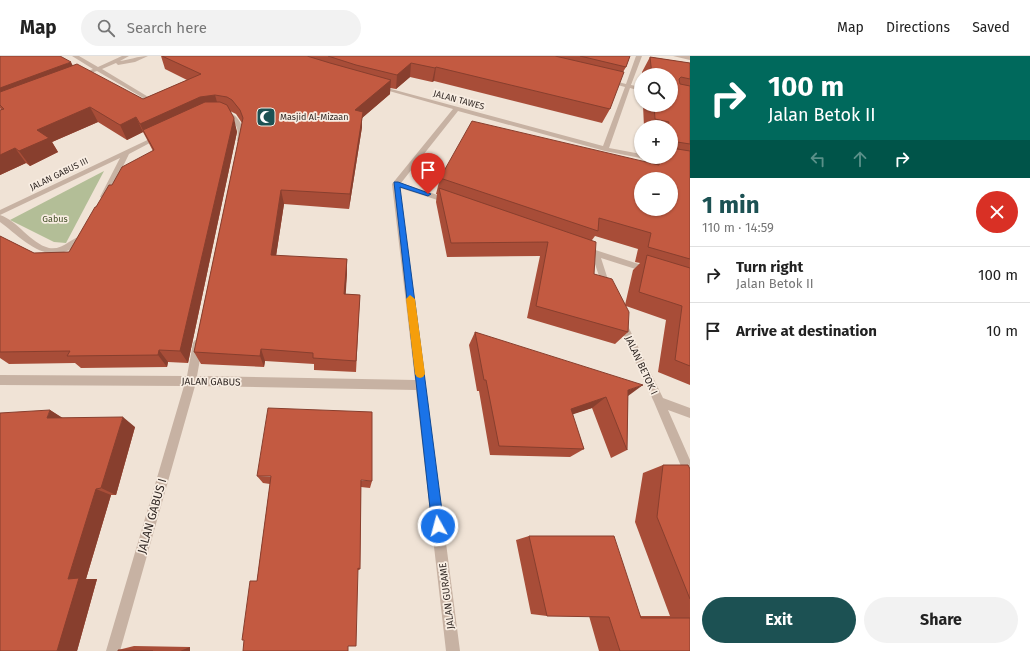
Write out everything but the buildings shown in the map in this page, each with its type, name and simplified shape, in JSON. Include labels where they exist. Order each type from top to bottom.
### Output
[{"type":"street","points":[[75,56],[152,101]]},
{"type":"street","points":[[75,78],[126,56]]},
{"type":"street","points":[[110,64],[133,60],[145,56]]},
{"type":"street","points":[[605,148],[639,56]]},
{"type":"street","points":[[676,56],[690,58]]},
{"type":"street","points":[[598,79],[634,87]]},
{"type":"street","name":"JALAN TAWES","points":[[371,85],[634,154]]},
{"type":"street","points":[[456,108],[396,184],[458,205]]},
{"type":"street","points":[[218,112],[236,119],[240,125],[242,132],[238,148]]},
{"type":"street","name":"JALAN GABUS III","points":[[0,213],[166,133]]},
{"type":"street","points":[[100,206],[126,152]]},
{"type":"street","points":[[678,164],[690,166]]},
{"type":"street","name":"JALAN GURAME","points":[[396,184],[453,651]]},
{"type":"street","points":[[0,218],[39,247],[50,251],[63,250],[80,240],[86,233]]},
{"type":"street","points":[[575,246],[654,272]]},
{"type":"street","points":[[596,254],[611,300]]},
{"type":"street","name":"JALAN BETOK I","points":[[618,315],[659,401],[690,474]]},
{"type":"street","name":"JALAN GABUS I","points":[[113,651],[191,381],[200,335]]},
{"type":"street","name":"JALAN GABUS","points":[[0,380],[191,381],[421,385]]},
{"type":"street","points":[[659,401],[690,413]]},
{"type":"green space","name":"Gabus","points":[[104,171],[66,243],[54,242],[10,220]]},
{"type":"slow traffic","points":[[410,299],[420,374]]},
{"type":"place","name":"Masjid Al-Mizaan","points":[[266,117]]},
{"type":"route","points":[[428,194],[396,184],[438,526]]}]
